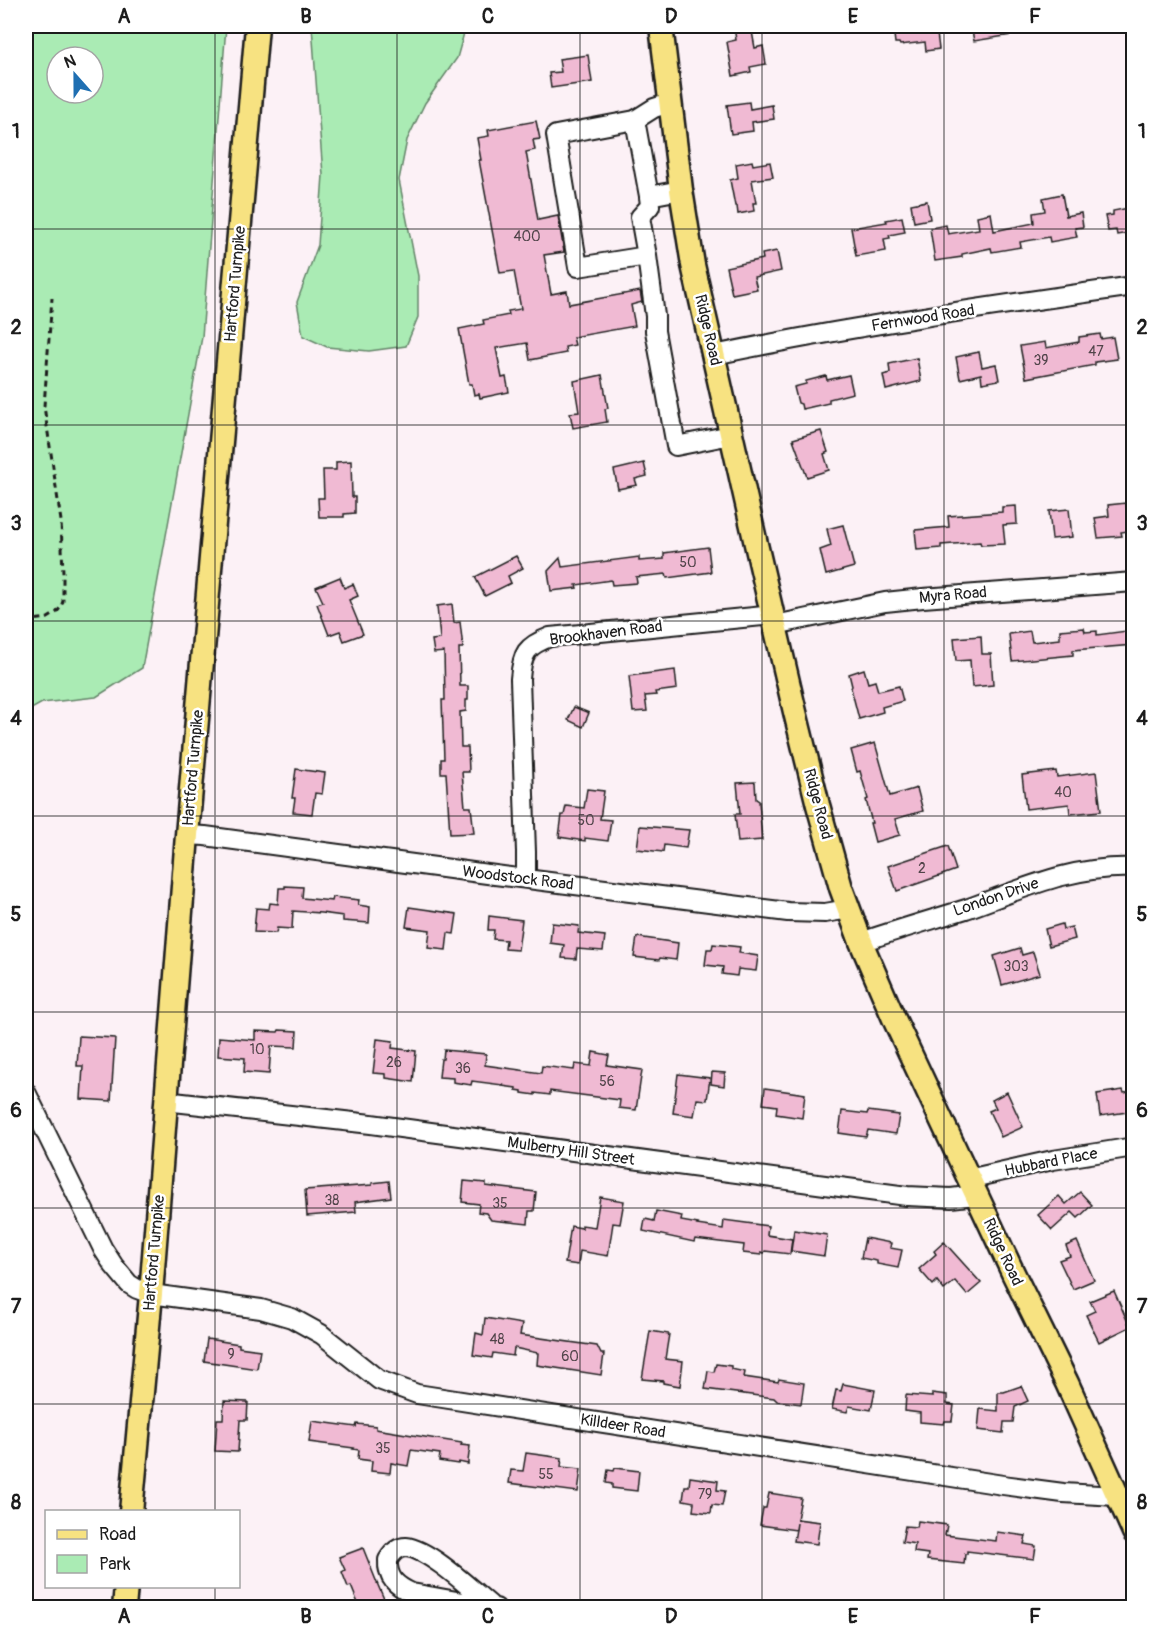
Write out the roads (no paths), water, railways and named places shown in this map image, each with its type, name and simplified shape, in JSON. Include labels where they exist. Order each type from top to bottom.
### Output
[{"type":"main road","name":"Hartford Turnpike","points":[[131,1510],[257,26]]},
{"type":"main road","name":"Ridge Road","points":[[661,26],[681,190],[693,265],[820,815],[849,909],[895,1021],[972,1187],[1075,1399],[1134,1532]]},
{"type":"main road","points":[[124,1608],[126,1588]]},
{"type":"street","points":[[647,256],[578,267],[556,135],[635,120],[654,108],[670,103]]},
{"type":"street","points":[[635,120],[650,206],[640,217],[655,316],[655,332],[676,446],[732,435]]},
{"type":"street","points":[[649,196],[681,190]]},
{"type":"street","name":"Fernwood Road","points":[[714,355],[834,332],[1134,286]]},
{"type":"street","name":"Myra Road","points":[[774,620],[923,597],[1134,582]]},
{"type":"street","name":"Brookhaven Road","points":[[526,878],[520,679],[521,665],[526,651],[536,642],[550,637],[774,620]]},
{"type":"street","name":"Woodstock Road","points":[[187,835],[788,912],[825,913],[849,909]]},
{"type":"street","name":"London Drive","points":[[861,942],[963,910],[1056,876],[1094,869],[1134,868]]},
{"type":"street","points":[[26,1092],[103,1249],[129,1284],[151,1294]]},
{"type":"street","name":"Mulberry Hill Street","points":[[165,1101],[371,1124],[907,1196],[951,1198],[972,1187]]},
{"type":"street","name":"Hubbard Place","points":[[972,1187],[998,1172],[1053,1160],[1134,1147]]},
{"type":"street","name":"Killdeer Road","points":[[151,1294],[242,1306],[292,1318],[321,1334],[379,1380],[417,1394],[1003,1485],[1063,1493],[1117,1496]]},
{"type":"street","points":[[405,1547],[413,1549],[435,1561],[493,1606],[412,1593],[402,1589],[390,1577],[388,1560],[397,1549],[405,1547]]}]
